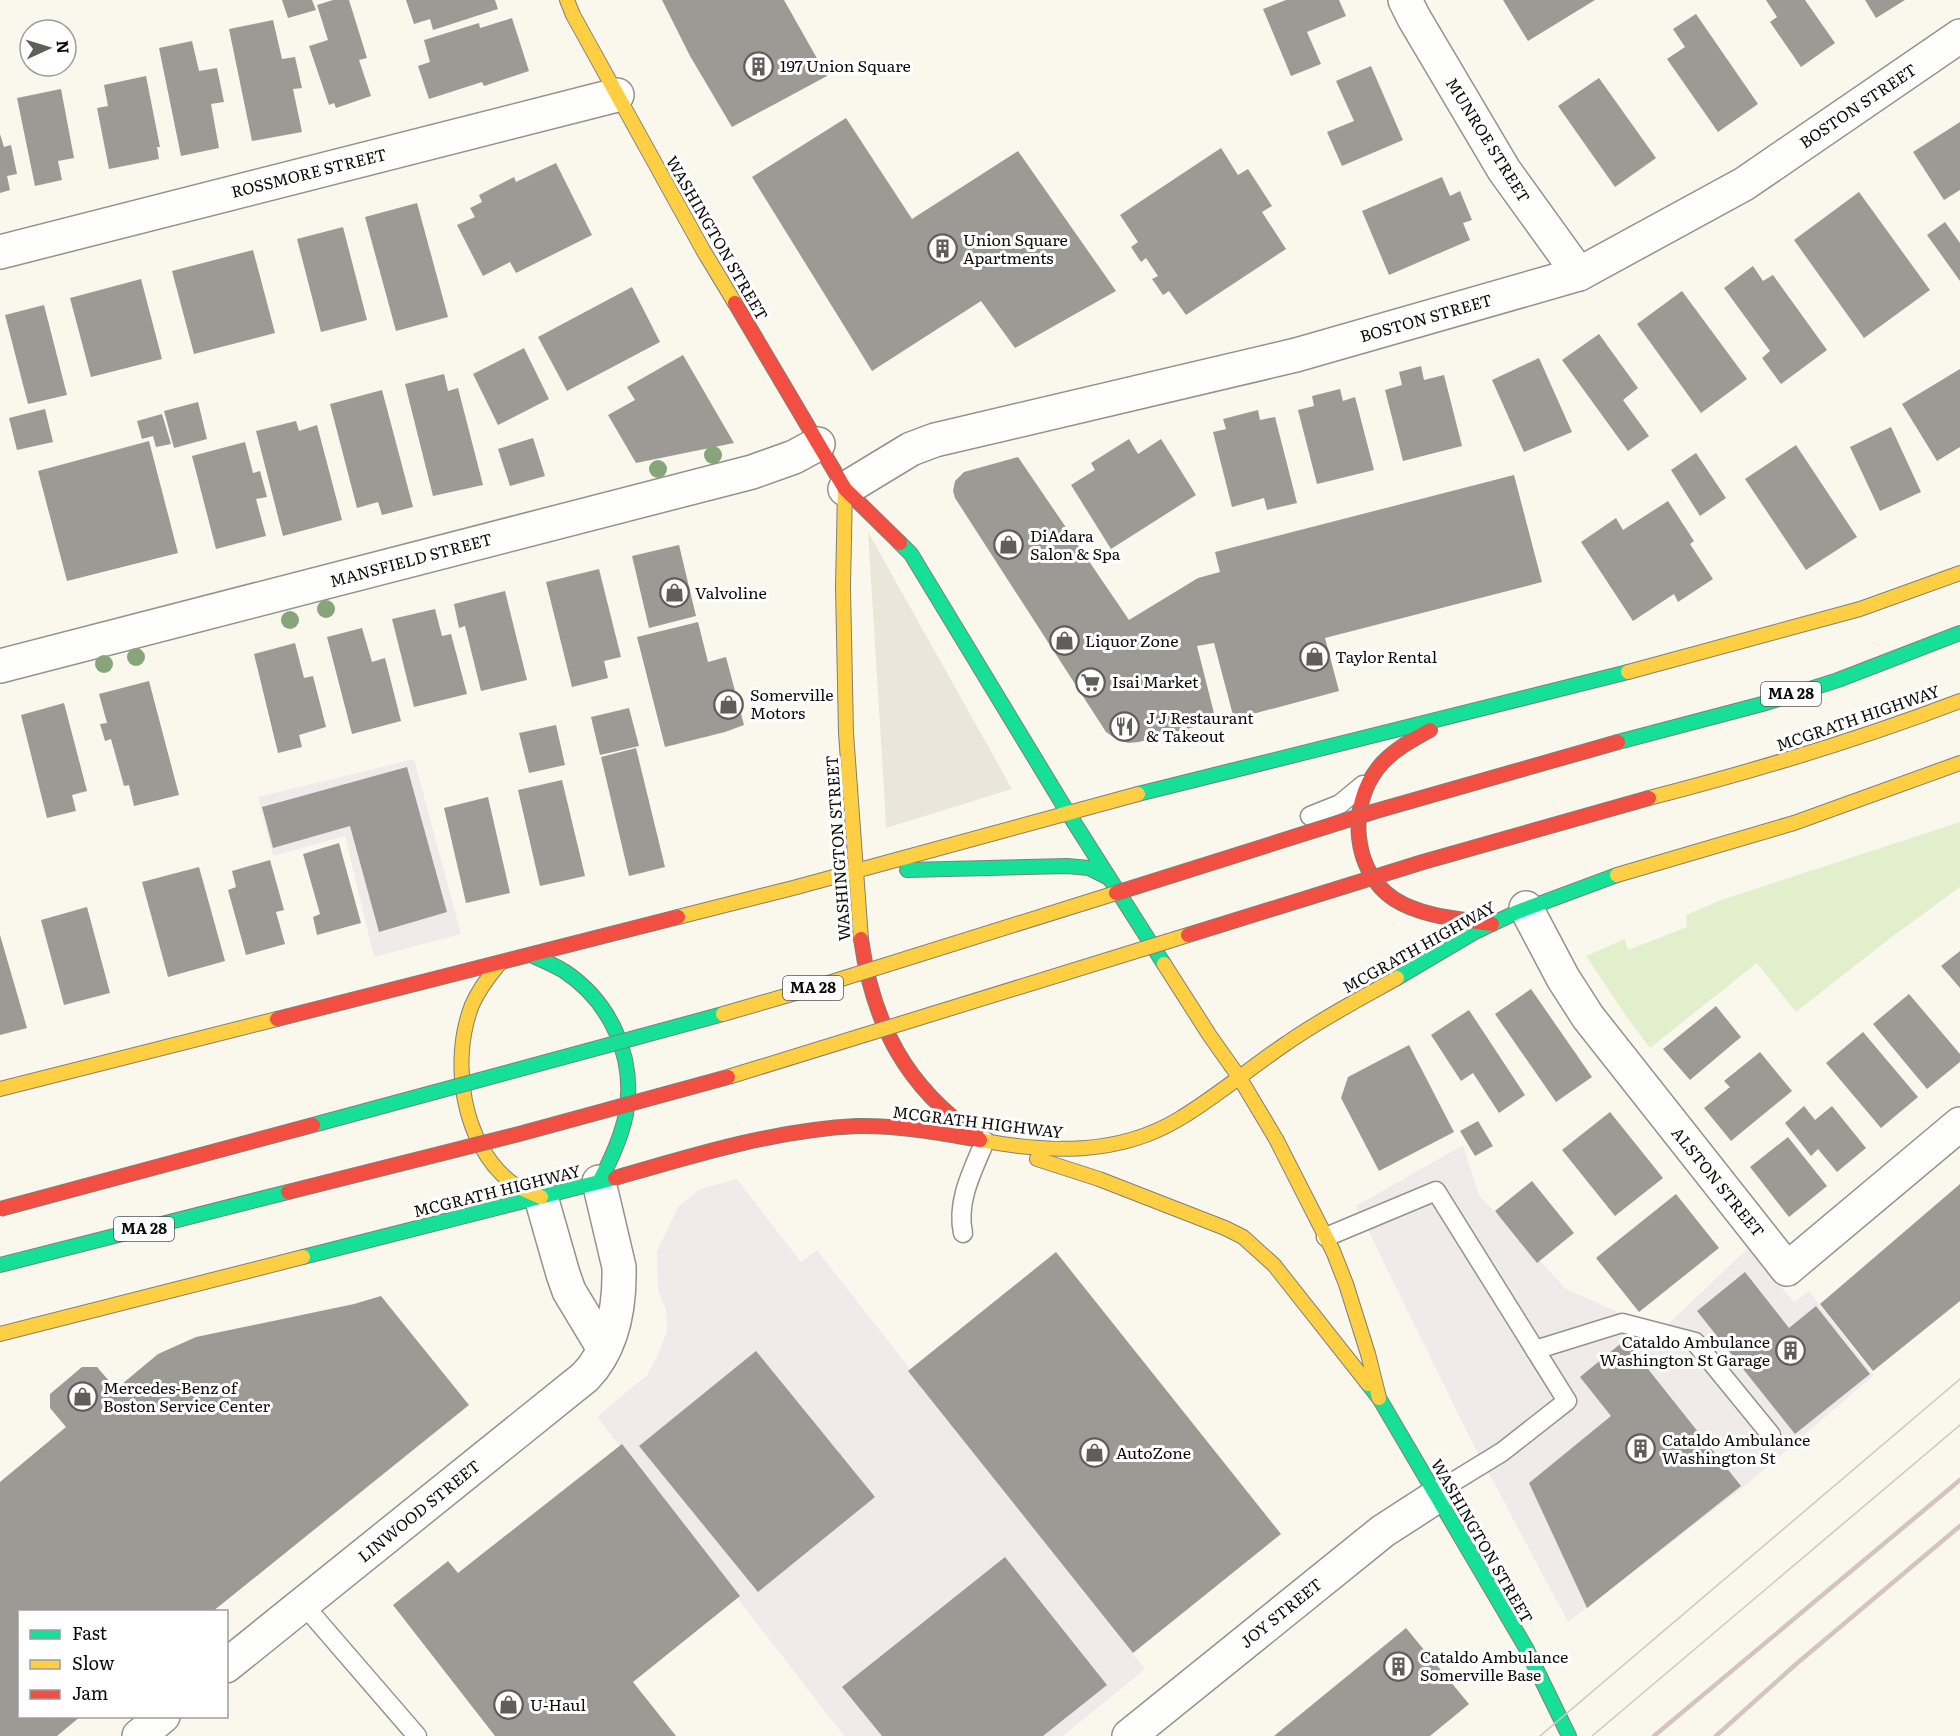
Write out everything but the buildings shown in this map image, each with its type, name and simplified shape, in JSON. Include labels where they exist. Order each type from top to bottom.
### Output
[{"type":"main road","name":"WASHINGTON STREET","points":[[567,0],[573,15],[703,250],[844,489],[911,554],[1068,813],[1210,1036],[1239,1077],[1291,1166],[1326,1237],[1353,1304],[1378,1398]]},
{"type":"main road","name":"WASHINGTON STREET","points":[[844,489],[842,566],[853,872],[867,976],[888,1038],[911,1073],[939,1106],[985,1142],[1099,1179],[1225,1228],[1243,1237],[1279,1270],[1378,1398],[1526,1648],[1569,1736]]},
{"type":"main road","points":[[0,1089],[853,872],[1068,813],[1674,661],[1860,609],[1960,573]]},
{"type":"main road","name":"MA 28","points":[[0,1209],[806,990],[1376,811],[1618,742],[1766,703],[1838,680],[1960,633]]},
{"type":"main road","name":"MCGRATH HIGHWAY","points":[[0,1265],[537,1130],[728,1078],[1546,825],[1839,745],[1910,721],[1960,700]]},
{"type":"main road","points":[[1479,710],[1420,736],[1402,747],[1378,768],[1362,796],[1358,831],[1361,849],[1371,877],[1395,899],[1427,912],[1492,924]]},
{"type":"main road","name":"MCGRATH HIGHWAY","points":[[0,1334],[541,1197],[706,1152],[771,1138],[850,1126],[939,1132],[1021,1147],[1072,1150],[1126,1142],[1178,1120],[1289,1041],[1473,933],[1526,908],[1595,882],[1794,823],[1960,763]]},
{"type":"main road","points":[[853,872],[1067,866],[1089,868],[1109,878]]},
{"type":"main road","points":[[531,955],[567,973],[596,998],[618,1032],[625,1052],[628,1093],[626,1115],[616,1146],[599,1182]]},
{"type":"main road","points":[[500,963],[479,991],[471,1008],[463,1046],[463,1088],[471,1120],[488,1156],[509,1180],[523,1190],[541,1197]]},
{"type":"street","name":"MUNROE STREET","points":[[1405,0],[1504,170],[1579,274]]},
{"type":"street","name":"BOSTON STREET","points":[[844,489],[911,449],[935,440],[1296,355],[1579,274],[1744,184],[1960,36]]},
{"type":"street","name":"ROSSMORE STREET","points":[[0,252],[617,94]]},
{"type":"street","name":"MANSFIELD STREET","points":[[0,666],[752,472],[794,457],[818,444]]},
{"type":"street","name":"ALSTON STREET","points":[[1526,908],[1563,978],[1587,1017],[1787,1269],[1960,1124]]},
{"type":"street","name":"LINWOOD STREET","points":[[228,1664],[585,1377],[600,1359],[616,1314],[619,1267],[599,1182]]},
{"type":"street","points":[[541,1197],[569,1291],[604,1349]]},
{"type":"street","name":"JOY STREET","points":[[1129,1736],[1383,1531],[1436,1494]]},
{"type":"street","points":[[139,1736],[161,1718]]},
{"type":"lane","points":[[1109,878],[1326,810],[1350,797],[1378,768]]},
{"type":"lane","points":[[963,1233],[960,1214],[962,1205],[985,1142]]},
{"type":"lane","points":[[1326,1237],[1436,1191],[1567,1401],[1502,1452],[1436,1494]]},
{"type":"lane","points":[[1534,1350],[1622,1323],[1695,1342],[1771,1435]]},
{"type":"lane","points":[[303,1604],[417,1736]]},
{"type":"shaded area","points":[[868,532],[1012,789],[886,828],[885,806]]},
{"type":"shaded area","points":[[414,759],[461,934],[374,957],[345,836],[273,856],[258,797]]},
{"type":"shaded area","points":[[1463,1145],[1479,1195],[1566,1289],[1661,1331],[1748,1248],[1794,1302],[1809,1291],[1874,1375],[1745,1486],[1568,1622],[1472,1442],[1356,1206]]},
{"type":"shaded area","points":[[737,1179],[801,1262],[817,1250],[1145,1669],[1063,1736],[844,1736],[597,1417],[647,1375],[658,1355],[667,1331],[666,1310],[658,1291],[657,1251],[678,1207],[700,1189]]},
{"type":"green space","points":[[1960,822],[1960,887],[1796,1012],[1757,963],[1650,1048],[1586,956],[1625,939],[1628,950],[1687,927],[1686,915],[1721,900]]},
{"type":"tram line","points":[[1540,1736],[1960,1379]]},
{"type":"tram line","points":[[1592,1736],[1960,1425]]},
{"type":"railway","points":[[1654,1736],[1960,1480]]},
{"type":"railway","points":[[1716,1736],[1795,1665],[1960,1526]]},
{"type":"traffic: fast","points":[[900,543],[911,554],[1068,813],[1164,964]]},
{"type":"traffic: fast","points":[[1618,742],[1766,703],[1838,680],[1960,633]]},
{"type":"traffic: fast","points":[[1138,794],[1628,672]]},
{"type":"traffic: fast","points":[[907,870],[1067,866],[1089,868],[1109,878]]},
{"type":"traffic: fast","points":[[1397,978],[1473,933],[1517,912],[1617,875]]},
{"type":"traffic: fast","points":[[531,955],[564,971],[581,984],[607,1015],[623,1052],[627,1072],[626,1114],[615,1149],[599,1182]]},
{"type":"traffic: fast","points":[[313,1125],[723,1014]]},
{"type":"traffic: fast","points":[[303,1257],[615,1178]]},
{"type":"traffic: fast","points":[[0,1265],[288,1192]]},
{"type":"traffic: fast","points":[[1368,1384],[1379,1398],[1526,1648],[1569,1736]]},
{"type":"traffic: slow","points":[[567,0],[573,15],[703,250],[735,303]]},
{"type":"traffic: slow","points":[[845,489],[843,587],[846,733],[861,939]]},
{"type":"traffic: slow","points":[[1628,672],[1860,609],[1960,573]]},
{"type":"traffic: slow","points":[[1649,798],[1806,754],[1960,701]]},
{"type":"traffic: slow","points":[[1617,875],[1794,823],[1960,763]]},
{"type":"traffic: slow","points":[[678,917],[1138,794]]},
{"type":"traffic: slow","points":[[723,1014],[1116,893]]},
{"type":"traffic: slow","points":[[728,1077],[1188,935]]},
{"type":"traffic: slow","points":[[500,963],[478,994],[465,1027],[462,1051],[465,1101],[472,1125],[495,1167],[512,1183],[541,1197]]},
{"type":"traffic: slow","points":[[1164,964],[1239,1077],[1276,1139],[1333,1251],[1368,1354],[1379,1398]]},
{"type":"traffic: slow","points":[[980,1140],[1056,1149],[1082,1148],[1132,1140],[1156,1131],[1220,1092],[1313,1026],[1397,978]]},
{"type":"traffic: slow","points":[[0,1089],[277,1019]]},
{"type":"traffic: slow","points":[[1037,1159],[1099,1179],[1243,1237],[1274,1265],[1368,1384]]},
{"type":"traffic: slow","points":[[0,1334],[303,1257]]},
{"type":"traffic: jam","points":[[735,303],[845,489],[900,543]]},
{"type":"traffic: jam","points":[[1430,730],[1389,756],[1368,783],[1359,819],[1359,837],[1363,855],[1380,887],[1405,905],[1429,914],[1492,924]]},
{"type":"traffic: jam","points":[[1116,893],[1376,811],[1618,742]]},
{"type":"traffic: jam","points":[[1188,935],[1423,862],[1649,798]]},
{"type":"traffic: jam","points":[[277,1019],[678,917]]},
{"type":"traffic: jam","points":[[861,939],[874,999],[897,1051],[912,1075],[931,1096],[952,1117],[977,1136]]},
{"type":"traffic: jam","points":[[288,1192],[519,1134],[728,1077]]},
{"type":"traffic: jam","points":[[0,1209],[313,1125]]},
{"type":"traffic: jam","points":[[615,1178],[735,1145],[826,1128],[887,1127],[980,1140]]},
{"type":"place","name":"197 Union Square","points":[[759,66]]},
{"type":"place","name":"Union Square Apartments","points":[[942,249]]},
{"type":"place","name":"DiAdara Salon & Spa","points":[[1009,545]]},
{"type":"place","name":"Valvoline","points":[[674,593]]},
{"type":"place","name":"Liquor Zone","points":[[1064,641]]},
{"type":"place","name":"Taylor Rental","points":[[1314,657]]},
{"type":"place","name":"Isai Market","points":[[1091,682]]},
{"type":"place","name":"Somerville Motors","points":[[729,704]]},
{"type":"place","name":"J J Restaurant & Takeout","points":[[1125,727]]},
{"type":"place","name":"Cataldo Ambulance Washington St Garage","points":[[1791,1351]]},
{"type":"place","name":"Mercedes-Benz of Boston Service Center","points":[[82,1397]]},
{"type":"place","name":"Cataldo Ambulance Washington St","points":[[1641,1449]]},
{"type":"place","name":"AutoZone","points":[[1095,1453]]},
{"type":"place","name":"Cataldo Ambulance Somerville Base","points":[[1399,1666]]},
{"type":"place","name":"U-Haul","points":[[509,1705]]}]
